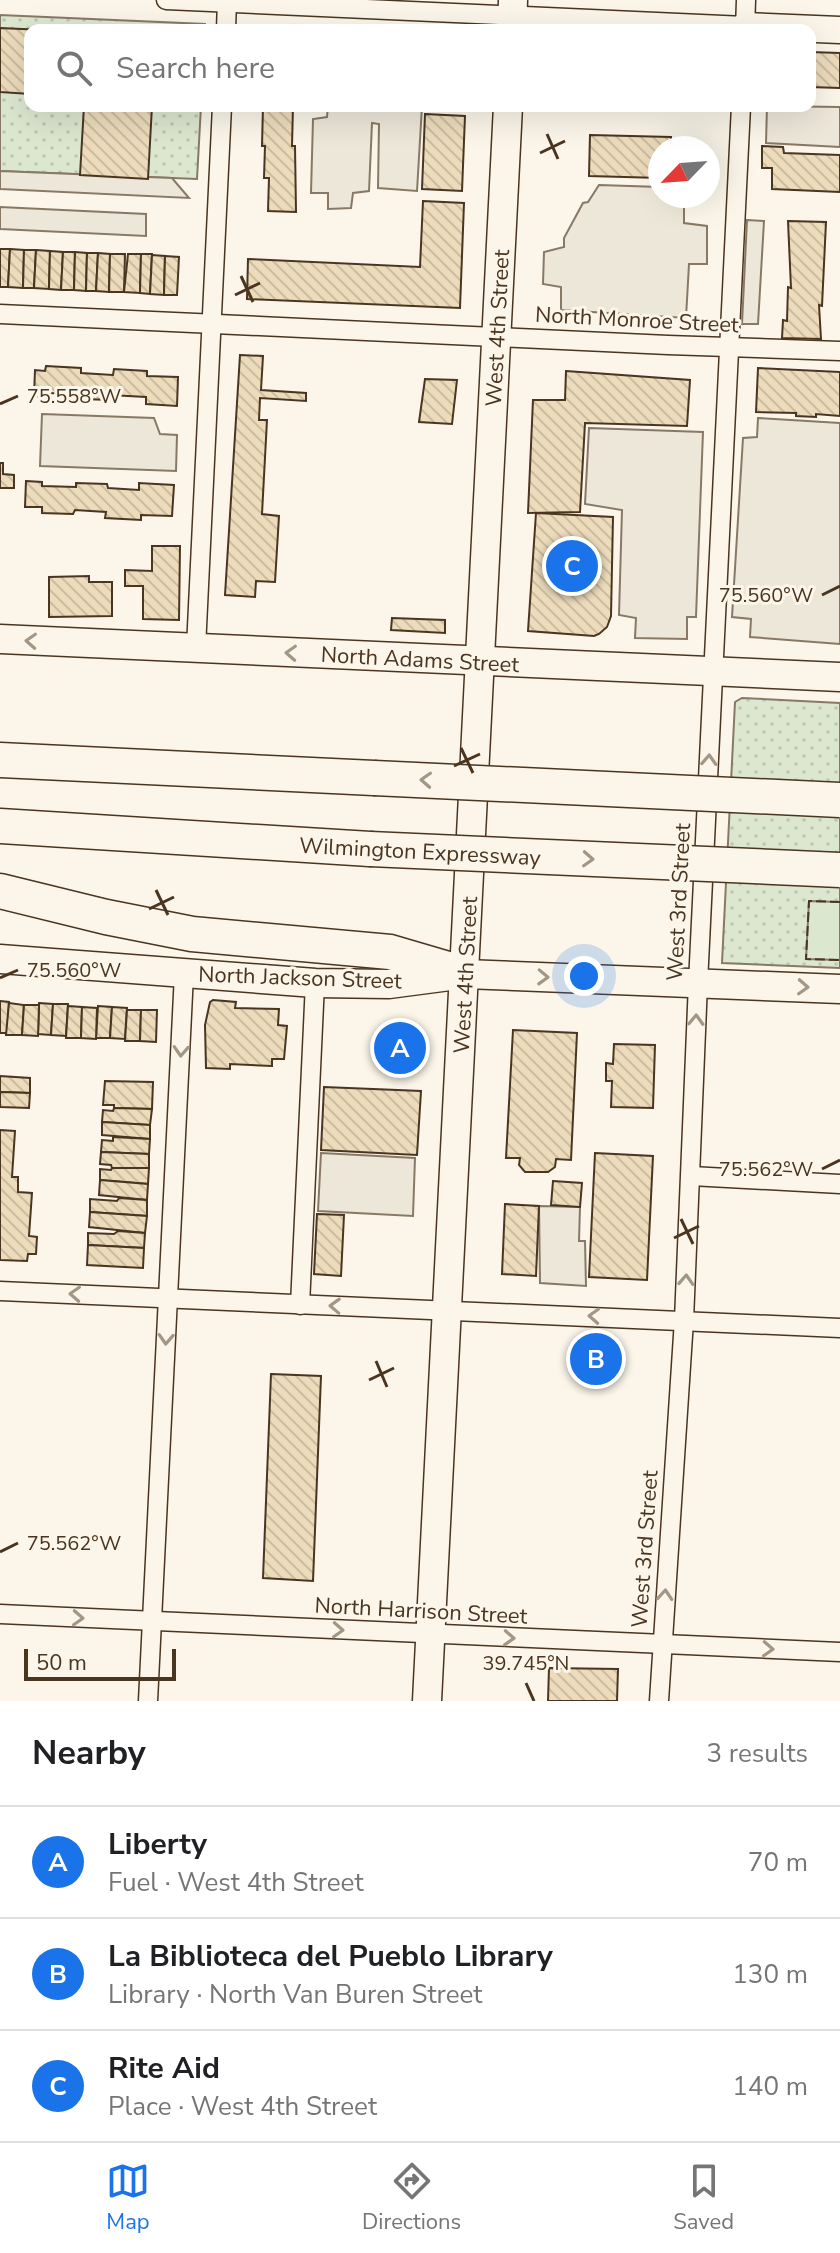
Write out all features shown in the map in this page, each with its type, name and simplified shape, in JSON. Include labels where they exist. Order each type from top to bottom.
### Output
[{"type":"highway","points":[[3,760],[840,800]]},
{"type":"highway","name":"Wilmington Expressway","points":[[0,826],[370,849],[840,870]]},
{"type":"highway","points":[[0,891],[178,932],[390,952],[465,974]]},
{"type":"main road","name":"West 4th Street","points":[[427,1701],[508,112]]},
{"type":"main road","name":"North Adams Street","points":[[0,639],[840,677]]},
{"type":"main road","name":"North Jackson Street","points":[[0,959],[315,983],[389,984],[465,974],[840,989]]},
{"type":"street","points":[[166,0],[513,15],[745,19],[788,24]]},
{"type":"street","points":[[226,24],[227,1]]},
{"type":"street","points":[[816,27],[840,30]]},
{"type":"street","points":[[196,648],[222,112]]},
{"type":"street","name":"West 3rd Street","points":[[659,1701],[684,1320],[741,112]]},
{"type":"street","name":"North Monroe Street","points":[[0,314],[840,351]]},
{"type":"street","points":[[148,1701],[184,974]]},
{"type":"street","points":[[300,1305],[315,983]]},
{"type":"street","points":[[691,1176],[840,1184]]},
{"type":"street","points":[[0,1291],[840,1328]]},
{"type":"street","name":"North Harrison Street","points":[[0,1614],[840,1652]]},
{"type":"green space","points":[[0,15],[205,24],[24,24],[24,112],[201,112],[197,179],[0,171]]},
{"type":"green space","points":[[742,698],[840,703],[840,968],[722,963],[735,702]]},
{"type":"green space","points":[[809,901],[840,902],[840,960],[806,959]]},
{"type":"shaded area","points":[[816,107],[840,107],[840,147],[766,143],[767,112],[816,112]]},
{"type":"shaded area","points":[[327,112],[422,112],[417,191],[378,188],[379,124],[372,123],[369,191],[353,193],[351,208],[328,209],[328,193],[311,193],[313,119],[327,117]]},
{"type":"shaded area","points":[[0,171],[172,178],[189,198],[0,189]]},
{"type":"shaded area","points":[[599,185],[648,187],[648,208],[684,208],[684,223],[707,226],[707,264],[689,264],[686,318],[561,310],[561,287],[543,284],[544,252],[564,247],[564,238],[583,203],[588,202]]},
{"type":"shaded area","points":[[0,207],[146,214],[146,236],[0,229]]},
{"type":"shaded area","points":[[747,220],[764,221],[758,324],[742,324]]},
{"type":"shaded area","points":[[42,414],[154,418],[160,434],[177,435],[176,471],[40,466]]},
{"type":"shaded area","points":[[758,418],[840,423],[840,644],[750,637],[751,619],[732,617],[743,438],[757,437]]},
{"type":"shaded area","points":[[589,428],[703,432],[696,617],[687,617],[687,639],[635,638],[636,618],[619,615],[622,510],[585,504]]},
{"type":"shaded area","points":[[321,1153],[415,1158],[413,1216],[318,1211]]},
{"type":"shaded area","points":[[539,1206],[580,1207],[579,1241],[585,1241],[586,1286],[540,1283]]},
{"type":"building","points":[[0,28],[24,29],[24,94],[0,92]]},
{"type":"building","points":[[816,52],[840,53],[840,88],[816,87]]},
{"type":"building","points":[[84,112],[152,112],[148,179],[80,175]]},
{"type":"building","points":[[263,112],[293,112],[296,212],[268,211],[269,178],[264,178],[265,146],[262,146]]},
{"type":"building","points":[[425,114],[465,116],[462,191],[422,189]]},
{"type":"building","points":[[590,135],[648,136],[648,178],[589,176]]},
{"type":"building","points":[[762,146],[783,147],[784,153],[840,155],[840,192],[772,189],[772,168],[762,168]]},
{"type":"building","points":[[423,201],[464,203],[460,308],[247,299],[248,259],[420,267]]},
{"type":"building","points":[[788,221],[826,222],[822,306],[819,305],[821,339],[782,338],[783,320],[787,321],[788,287],[791,288]]},
{"type":"building","points":[[0,249],[10,249],[8,287],[0,287]]},
{"type":"building","points":[[10,249],[24,250],[23,288],[8,287]]},
{"type":"building","points":[[24,250],[36,250],[34,288],[23,288]]},
{"type":"building","points":[[36,250],[50,251],[49,289],[34,288]]},
{"type":"building","points":[[50,251],[63,252],[61,290],[49,289]]},
{"type":"building","points":[[63,252],[75,252],[74,290],[61,290]]},
{"type":"building","points":[[75,252],[87,253],[86,291],[74,290]]},
{"type":"building","points":[[87,253],[98,253],[96,291],[86,291]]},
{"type":"building","points":[[98,253],[110,254],[109,292],[96,291]]},
{"type":"building","points":[[110,254],[125,254],[124,292],[109,292]]},
{"type":"building","points":[[128,254],[141,254],[140,293],[124,292]]},
{"type":"building","points":[[141,254],[152,254],[150,294],[140,293]]},
{"type":"building","points":[[152,255],[165,256],[164,295],[150,294]]},
{"type":"building","points":[[165,256],[179,257],[177,295],[164,295]]},
{"type":"building","points":[[240,355],[263,356],[261,390],[306,393],[306,401],[260,398],[259,420],[267,420],[262,514],[279,516],[275,582],[256,581],[255,597],[225,595]]},
{"type":"building","points":[[46,366],[81,368],[81,373],[113,375],[114,369],[147,371],[147,376],[178,377],[177,406],[146,404],[146,397],[110,395],[110,400],[82,399],[82,394],[46,393],[46,397],[34,396],[35,370],[45,371]]},
{"type":"building","points":[[758,368],[840,372],[840,416],[756,412]]},
{"type":"building","points":[[566,371],[690,380],[687,426],[585,423],[580,512],[528,513],[533,400],[565,400]]},
{"type":"building","points":[[425,379],[457,380],[452,424],[419,422]]},
{"type":"building","points":[[0,463],[3,463],[3,474],[14,475],[14,488],[0,488]]},
{"type":"building","points":[[26,481],[42,482],[42,486],[107,484],[108,488],[139,490],[139,483],[174,485],[172,516],[141,515],[141,520],[105,518],[106,512],[75,510],[73,514],[42,513],[42,507],[25,507]]},
{"type":"building","points":[[536,513],[613,517],[611,616],[607,627],[599,634],[528,631]]},
{"type":"building","points":[[152,546],[180,546],[179,620],[143,619],[143,586],[125,586],[125,570],[152,571]]},
{"type":"building","points":[[89,576],[89,582],[112,582],[112,616],[49,617],[49,577]]},
{"type":"building","points":[[392,618],[445,620],[445,633],[391,630]]},
{"type":"building","points":[[213,1000],[236,1002],[235,1008],[279,1009],[278,1025],[287,1026],[284,1059],[272,1059],[272,1066],[230,1064],[230,1069],[206,1068],[205,1025]]},
{"type":"building","points":[[0,1001],[9,1002],[7,1033],[0,1033]]},
{"type":"building","points":[[9,1003],[24,1005],[22,1035],[6,1035]]},
{"type":"building","points":[[39,1003],[53,1004],[51,1035],[38,1034]]},
{"type":"building","points":[[53,1004],[68,1004],[66,1036],[51,1035]]},
{"type":"building","points":[[24,1005],[39,1005],[38,1036],[22,1035]]},
{"type":"building","points":[[68,1006],[82,1007],[81,1038],[66,1038]]},
{"type":"building","points":[[98,1006],[112,1007],[110,1038],[96,1038]]},
{"type":"building","points":[[82,1007],[97,1008],[96,1039],[81,1038]]},
{"type":"building","points":[[112,1007],[127,1008],[125,1039],[110,1038]]},
{"type":"building","points":[[127,1010],[141,1010],[140,1041],[125,1041]]},
{"type":"building","points":[[141,1010],[157,1010],[156,1042],[140,1041]]},
{"type":"building","points":[[513,1030],[577,1033],[571,1160],[556,1159],[555,1167],[548,1172],[525,1172],[519,1165],[520,1158],[506,1158]]},
{"type":"building","points":[[379,1033],[422,1035],[420,1062],[377,1060]]},
{"type":"building","points":[[614,1044],[655,1045],[653,1108],[611,1107],[612,1081],[606,1081],[606,1063],[613,1064]]},
{"type":"building","points":[[0,1076],[30,1078],[30,1093],[0,1092]]},
{"type":"building","points":[[105,1081],[153,1082],[152,1109],[103,1105]]},
{"type":"building","points":[[324,1087],[421,1091],[417,1155],[321,1150]]},
{"type":"building","points":[[0,1092],[30,1093],[29,1108],[0,1107]]},
{"type":"building","points":[[114,1108],[152,1109],[150,1125],[102,1122],[103,1110],[113,1111]]},
{"type":"building","points":[[102,1122],[150,1125],[150,1139],[102,1135]]},
{"type":"building","points":[[0,1130],[15,1131],[12,1177],[18,1177],[18,1192],[32,1193],[29,1236],[37,1237],[36,1254],[28,1254],[27,1261],[0,1260]]},
{"type":"building","points":[[113,1137],[150,1139],[149,1154],[101,1152],[102,1140],[113,1141]]},
{"type":"building","points":[[101,1152],[149,1154],[149,1168],[112,1168],[111,1165],[100,1164]]},
{"type":"building","points":[[595,1153],[653,1156],[647,1280],[589,1277]]},
{"type":"building","points":[[149,1168],[148,1184],[100,1180],[100,1169]]},
{"type":"building","points":[[100,1180],[148,1184],[147,1200],[99,1195]]},
{"type":"building","points":[[553,1181],[582,1183],[580,1207],[551,1205]]},
{"type":"building","points":[[119,1198],[147,1200],[147,1216],[90,1212],[90,1199],[117,1201]]},
{"type":"building","points":[[505,1204],[539,1206],[536,1276],[502,1274]]},
{"type":"building","points":[[90,1212],[147,1216],[145,1233],[89,1227]]},
{"type":"building","points":[[317,1214],[344,1215],[341,1276],[314,1274]]},
{"type":"building","points":[[118,1231],[145,1233],[144,1248],[88,1245],[88,1233],[114,1234]]},
{"type":"building","points":[[88,1245],[144,1248],[143,1268],[87,1265]]},
{"type":"building","points":[[271,1374],[321,1376],[313,1581],[263,1578]]},
{"type":"building","points":[[549,1668],[618,1669],[617,1701],[548,1701]]},
{"type":"fence","points":[[840,902],[809,901],[806,959],[840,960]]},
{"type":"place","name":"Rite Aid","points":[[572,566]]},
{"type":"place","name":"Liberty","points":[[400,1048]]},
{"type":"place","name":"La Biblioteca del Pueblo Library","points":[[596,1359]]}]
